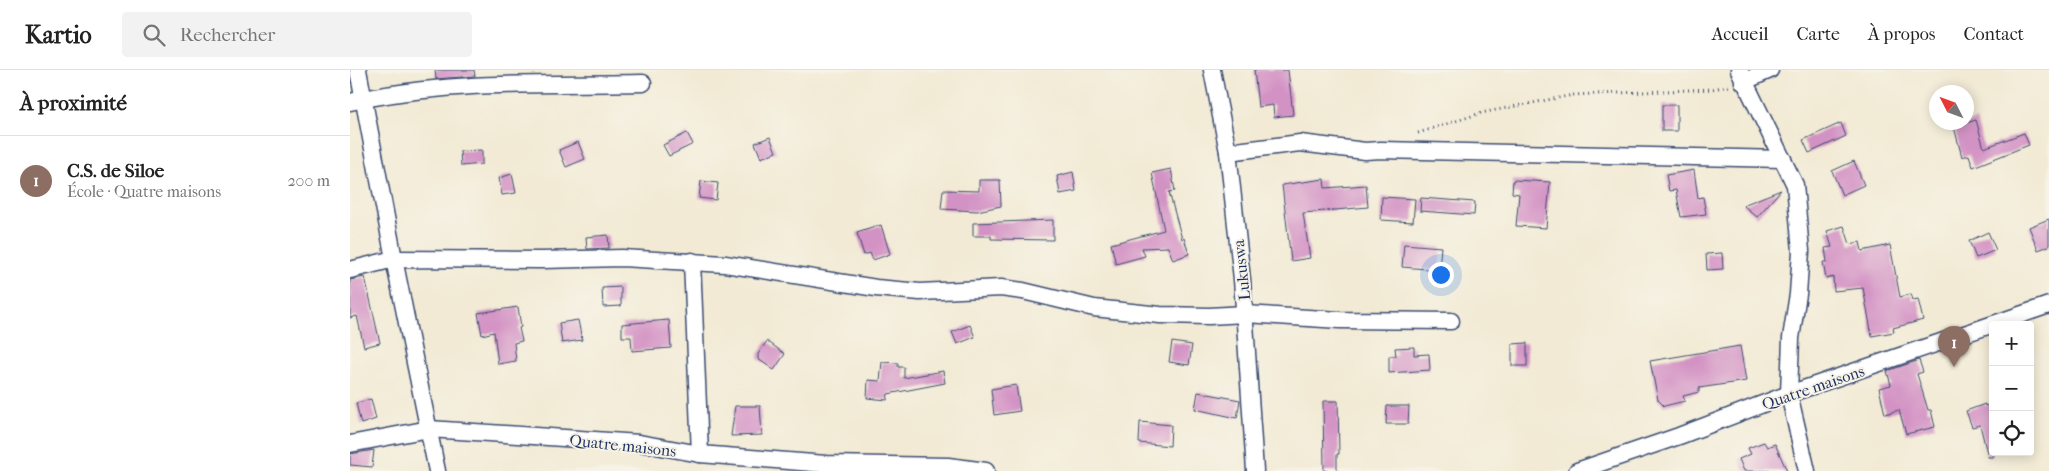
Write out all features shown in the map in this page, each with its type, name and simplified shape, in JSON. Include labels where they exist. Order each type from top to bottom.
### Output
[{"type":"street","points":[[358,70],[356,100],[394,259],[437,471]]},
{"type":"street","name":"Lukuswa","points":[[1212,70],[1228,152],[1245,314],[1255,471]]},
{"type":"street","points":[[1770,70],[1741,76],[1795,186],[1801,251],[1798,294],[1791,338],[1789,394],[1807,471]]},
{"type":"street","points":[[356,100],[396,92],[447,87],[504,84],[642,83]]},
{"type":"street","points":[[1228,152],[1300,143],[1364,151],[1783,159]]},
{"type":"street","points":[[350,270],[394,259],[542,260],[622,258],[692,261],[725,264],[876,288],[920,292],[1002,288],[1094,308],[1160,315],[1209,316],[1245,314],[1340,320],[1451,321]]},
{"type":"street","points":[[692,261],[700,454]]},
{"type":"street","name":"Quatre maisons","points":[[1577,471],[1679,436],[1789,394],[2049,305]]},
{"type":"street","name":"Quatre maisons","points":[[350,444],[392,434],[430,429],[639,443],[700,454],[826,464],[948,466],[986,471]]},
{"type":"path","points":[[1413,135],[1480,114],[1573,95],[1712,89],[1741,76]]},
{"type":"building","points":[[435,70],[474,70],[475,76],[436,79]]},
{"type":"building","points":[[1254,70],[1288,70],[1293,115],[1274,117],[1273,105],[1258,107]]},
{"type":"building","points":[[1662,105],[1677,105],[1677,131],[1662,131]]},
{"type":"building","points":[[1976,120],[1984,148],[2024,133],[2029,145],[1973,167],[1969,155],[1962,157],[1955,130],[1974,130],[1974,121]]},
{"type":"building","points":[[1841,123],[1846,136],[1809,153],[1803,140]]},
{"type":"building","points":[[687,133],[693,144],[669,156],[663,145]]},
{"type":"building","points":[[770,137],[776,152],[761,158],[755,143]]},
{"type":"building","points":[[578,142],[585,159],[566,167],[559,150]]},
{"type":"building","points":[[482,150],[482,164],[461,166],[460,151]]},
{"type":"building","points":[[1854,161],[1864,185],[1842,195],[1832,171]]},
{"type":"building","points":[[1171,169],[1175,191],[1169,192],[1182,239],[1184,238],[1189,254],[1173,260],[1168,247],[1142,248],[1145,256],[1116,264],[1111,244],[1164,230],[1152,173]]},
{"type":"building","points":[[1694,170],[1698,198],[1703,197],[1706,214],[1681,217],[1676,190],[1669,191],[1666,175]]},
{"type":"building","points":[[1073,172],[1076,191],[1060,194],[1057,176]]},
{"type":"building","points":[[512,174],[516,193],[502,195],[499,178]]},
{"type":"building","points":[[1324,179],[1325,188],[1366,185],[1368,207],[1303,213],[1310,258],[1291,261],[1282,185]]},
{"type":"building","points":[[979,180],[1000,180],[1001,206],[977,211],[941,209],[943,190],[979,191]]},
{"type":"building","points":[[1513,180],[1550,182],[1546,228],[1516,226],[1519,194],[1512,193]]},
{"type":"building","points":[[701,181],[718,183],[716,200],[699,198]]},
{"type":"building","points":[[1781,190],[1757,217],[1743,205]]},
{"type":"building","points":[[1382,197],[1415,199],[1413,222],[1381,220]]},
{"type":"building","points":[[1421,198],[1475,202],[1474,215],[1420,211]]},
{"type":"building","points":[[2049,219],[2049,246],[2038,250],[2029,227]]},
{"type":"building","points":[[1053,220],[1053,240],[991,239],[991,236],[973,236],[973,223]]},
{"type":"building","points":[[881,225],[890,254],[873,260],[870,253],[864,255],[857,233]]},
{"type":"building","points":[[1844,226],[1850,244],[1860,242],[1862,251],[1890,245],[1900,297],[1911,294],[1913,300],[1918,299],[1923,320],[1893,328],[1894,332],[1872,336],[1863,288],[1834,291],[1833,277],[1826,279],[1823,262],[1827,262],[1825,248],[1832,247],[1827,231]]},
{"type":"building","points":[[1988,232],[1996,250],[1976,258],[1969,241]]},
{"type":"building","points":[[608,235],[609,248],[587,249],[586,237]]},
{"type":"building","points":[[1404,244],[1441,247],[1439,270],[1402,267]]},
{"type":"building","points":[[1722,253],[1723,269],[1707,270],[1706,254]]},
{"type":"building","points":[[365,277],[380,343],[364,347],[357,316],[350,318],[350,280]]},
{"type":"building","points":[[621,287],[621,306],[603,307],[602,288]]},
{"type":"building","points":[[518,307],[522,341],[514,343],[516,361],[498,364],[494,332],[482,335],[478,313]]},
{"type":"building","points":[[578,320],[582,340],[562,343],[559,323]]},
{"type":"building","points":[[669,320],[671,348],[632,351],[631,337],[622,337],[622,324]]},
{"type":"building","points":[[970,325],[975,337],[957,344],[952,332]]},
{"type":"building","points":[[767,341],[785,354],[774,370],[758,359],[758,354]]},
{"type":"building","points":[[1172,342],[1192,345],[1189,365],[1169,362]]},
{"type":"building","points":[[1527,343],[1527,366],[1512,366],[1512,344]]},
{"type":"building","points":[[1740,346],[1746,381],[1699,388],[1699,392],[1683,396],[1685,401],[1664,406],[1658,400],[1650,361]]},
{"type":"building","points":[[1414,347],[1414,355],[1429,354],[1430,370],[1389,373],[1389,356],[1396,356],[1395,348]]},
{"type":"building","points":[[1919,360],[1923,372],[1917,374],[1928,410],[1931,410],[1935,427],[1906,434],[1899,410],[1885,414],[1879,388],[1891,385],[1887,371]]},
{"type":"building","points":[[882,362],[898,363],[898,367],[904,367],[904,378],[943,371],[945,383],[888,394],[887,400],[867,398],[868,380],[880,381]]},
{"type":"building","points":[[1016,385],[1020,411],[994,415],[991,389]]},
{"type":"building","points":[[1198,392],[1240,400],[1237,418],[1195,409]]},
{"type":"building","points":[[371,399],[376,419],[361,424],[356,403]]},
{"type":"building","points":[[1323,401],[1338,401],[1339,454],[1337,454],[1337,471],[1324,471]]},
{"type":"building","points":[[1985,404],[1985,406],[1989,405],[1989,456],[1993,457],[1988,457],[1980,425],[1972,427],[1966,411]]},
{"type":"building","points":[[735,406],[760,406],[762,435],[731,436]]},
{"type":"building","points":[[1387,406],[1409,406],[1408,424],[1386,424]]},
{"type":"building","points":[[1140,422],[1171,425],[1170,446],[1139,443]]},
{"type":"building","points":[[1764,442],[1767,447],[1775,444],[1787,471],[1744,471],[1739,459],[1751,454],[1748,448]]},
{"type":"building","points":[[374,450],[372,467],[350,465],[350,454]]},
{"type":"place","name":"C.S. de Siloe","points":[[1954,367]]}]
